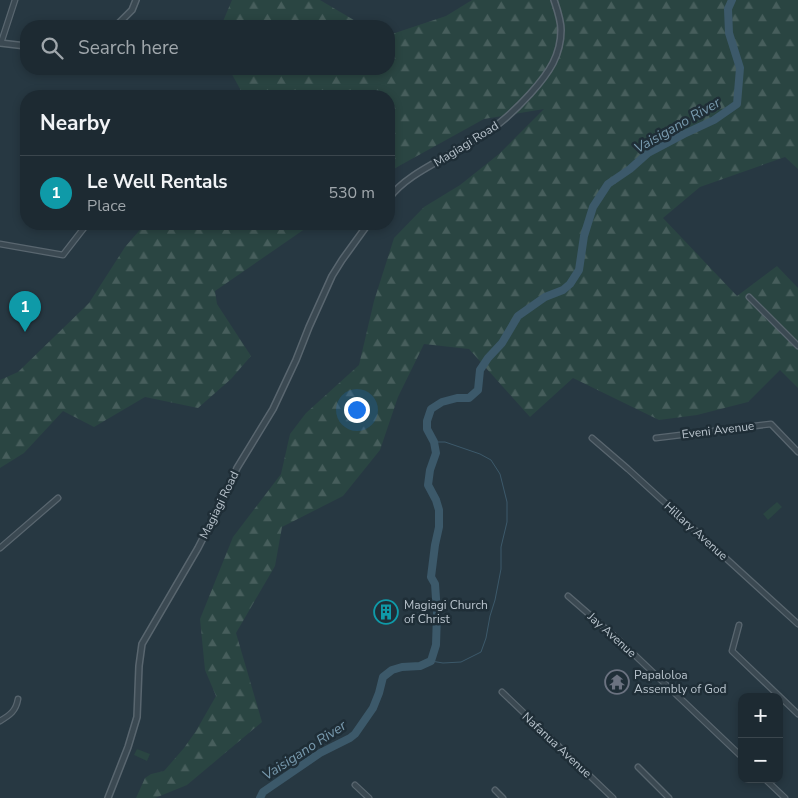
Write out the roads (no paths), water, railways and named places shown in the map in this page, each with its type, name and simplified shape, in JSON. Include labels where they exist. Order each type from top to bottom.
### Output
[{"type":"street","points":[[15,0],[0,43],[20,45]]},
{"type":"street","points":[[122,20],[132,10],[136,0]]},
{"type":"street","name":"Magiagi Road","points":[[395,190],[410,179],[497,125],[528,96],[553,64],[557,53],[561,28],[554,0]]},
{"type":"street","points":[[0,244],[62,255],[82,230]]},
{"type":"street","name":"Magiagi Road","points":[[108,798],[130,742],[137,717],[138,666],[142,644],[198,548],[237,468],[274,409],[332,276],[363,230]]},
{"type":"street","points":[[748,297],[798,346]]},
{"type":"street","name":"Eveni Avenue","points":[[656,438],[771,424],[798,452]]},
{"type":"street","name":"Hillary Avenue","points":[[592,438],[798,624]]},
{"type":"street","points":[[0,548],[58,498]]},
{"type":"street","name":"Jay Avenue","points":[[568,596],[621,642],[738,753]]},
{"type":"street","points":[[739,624],[732,651],[798,714]]},
{"type":"street","name":"Nafanua Avenue","points":[[502,692],[613,798]]},
{"type":"street","points":[[0,721],[14,712],[18,699]]},
{"type":"street","points":[[638,767],[669,798]]},
{"type":"street","points":[[769,783],[784,798]]},
{"type":"street","points":[[355,785],[369,798]]},
{"type":"street","points":[[495,790],[504,798]]},
{"type":"waterway","name":"Vaisigano River","points":[[260,798],[263,792],[320,753],[355,734],[373,708],[383,677],[392,670],[402,667],[420,666],[431,661],[436,645],[437,613],[435,584],[431,577],[439,527],[439,510],[428,485],[430,470],[436,453],[434,442],[427,429],[427,421],[431,409],[442,402],[457,398],[469,398],[478,390],[480,370],[502,343],[518,316],[545,297],[563,290],[570,284],[579,270],[584,236],[593,207],[608,184],[630,169],[648,153],[714,120],[737,104],[740,68],[729,33],[728,9],[732,0]]},
{"type":"waterway","points":[[431,661],[443,663],[461,662],[481,652],[495,600],[501,569],[501,547],[507,522],[507,502],[500,474],[491,460],[480,454],[445,442],[434,442]]},
{"type":"place","name":"Le Well Rentals","points":[[25,332]]},
{"type":"place","name":"Magiagi Church of Christ","points":[[386,612]]},
{"type":"place","name":"Papaloloa Assembly of God","points":[[617,682]]}]
